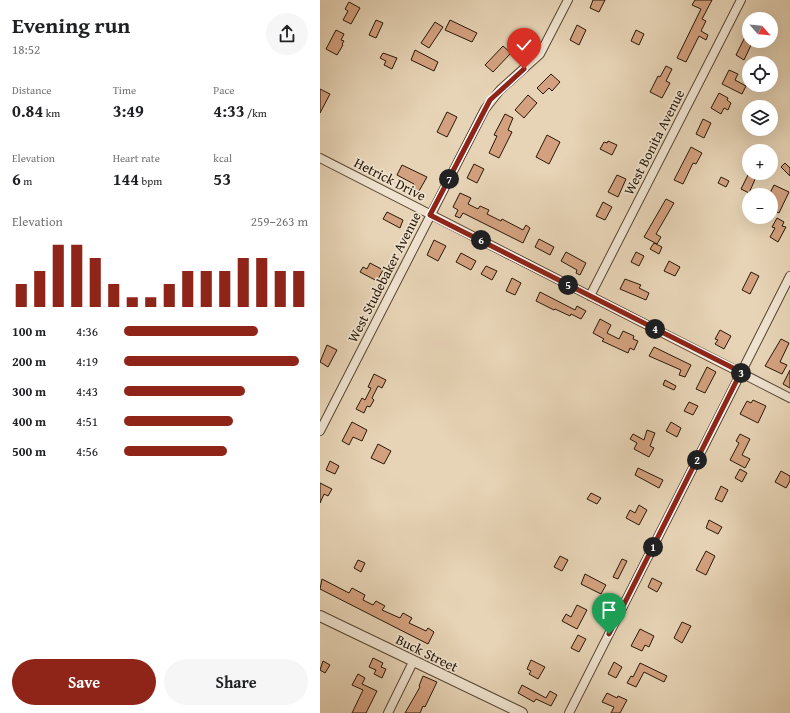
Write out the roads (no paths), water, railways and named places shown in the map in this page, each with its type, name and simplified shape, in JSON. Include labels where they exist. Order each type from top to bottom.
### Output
[{"type":"street","name":"West Studebaker Avenue","points":[[320,430],[490,100],[540,54],[568,0]]},
{"type":"street","name":"West Bonita Avenue","points":[[590,296],[741,0]]},
{"type":"street","name":"Hetrick Drive","points":[[320,158],[790,398]]},
{"type":"street","points":[[569,713],[790,276]]},
{"type":"street","name":"Buck Street","points":[[320,616],[413,662],[522,713]]},
{"type":"street","points":[[388,713],[413,662]]}]
